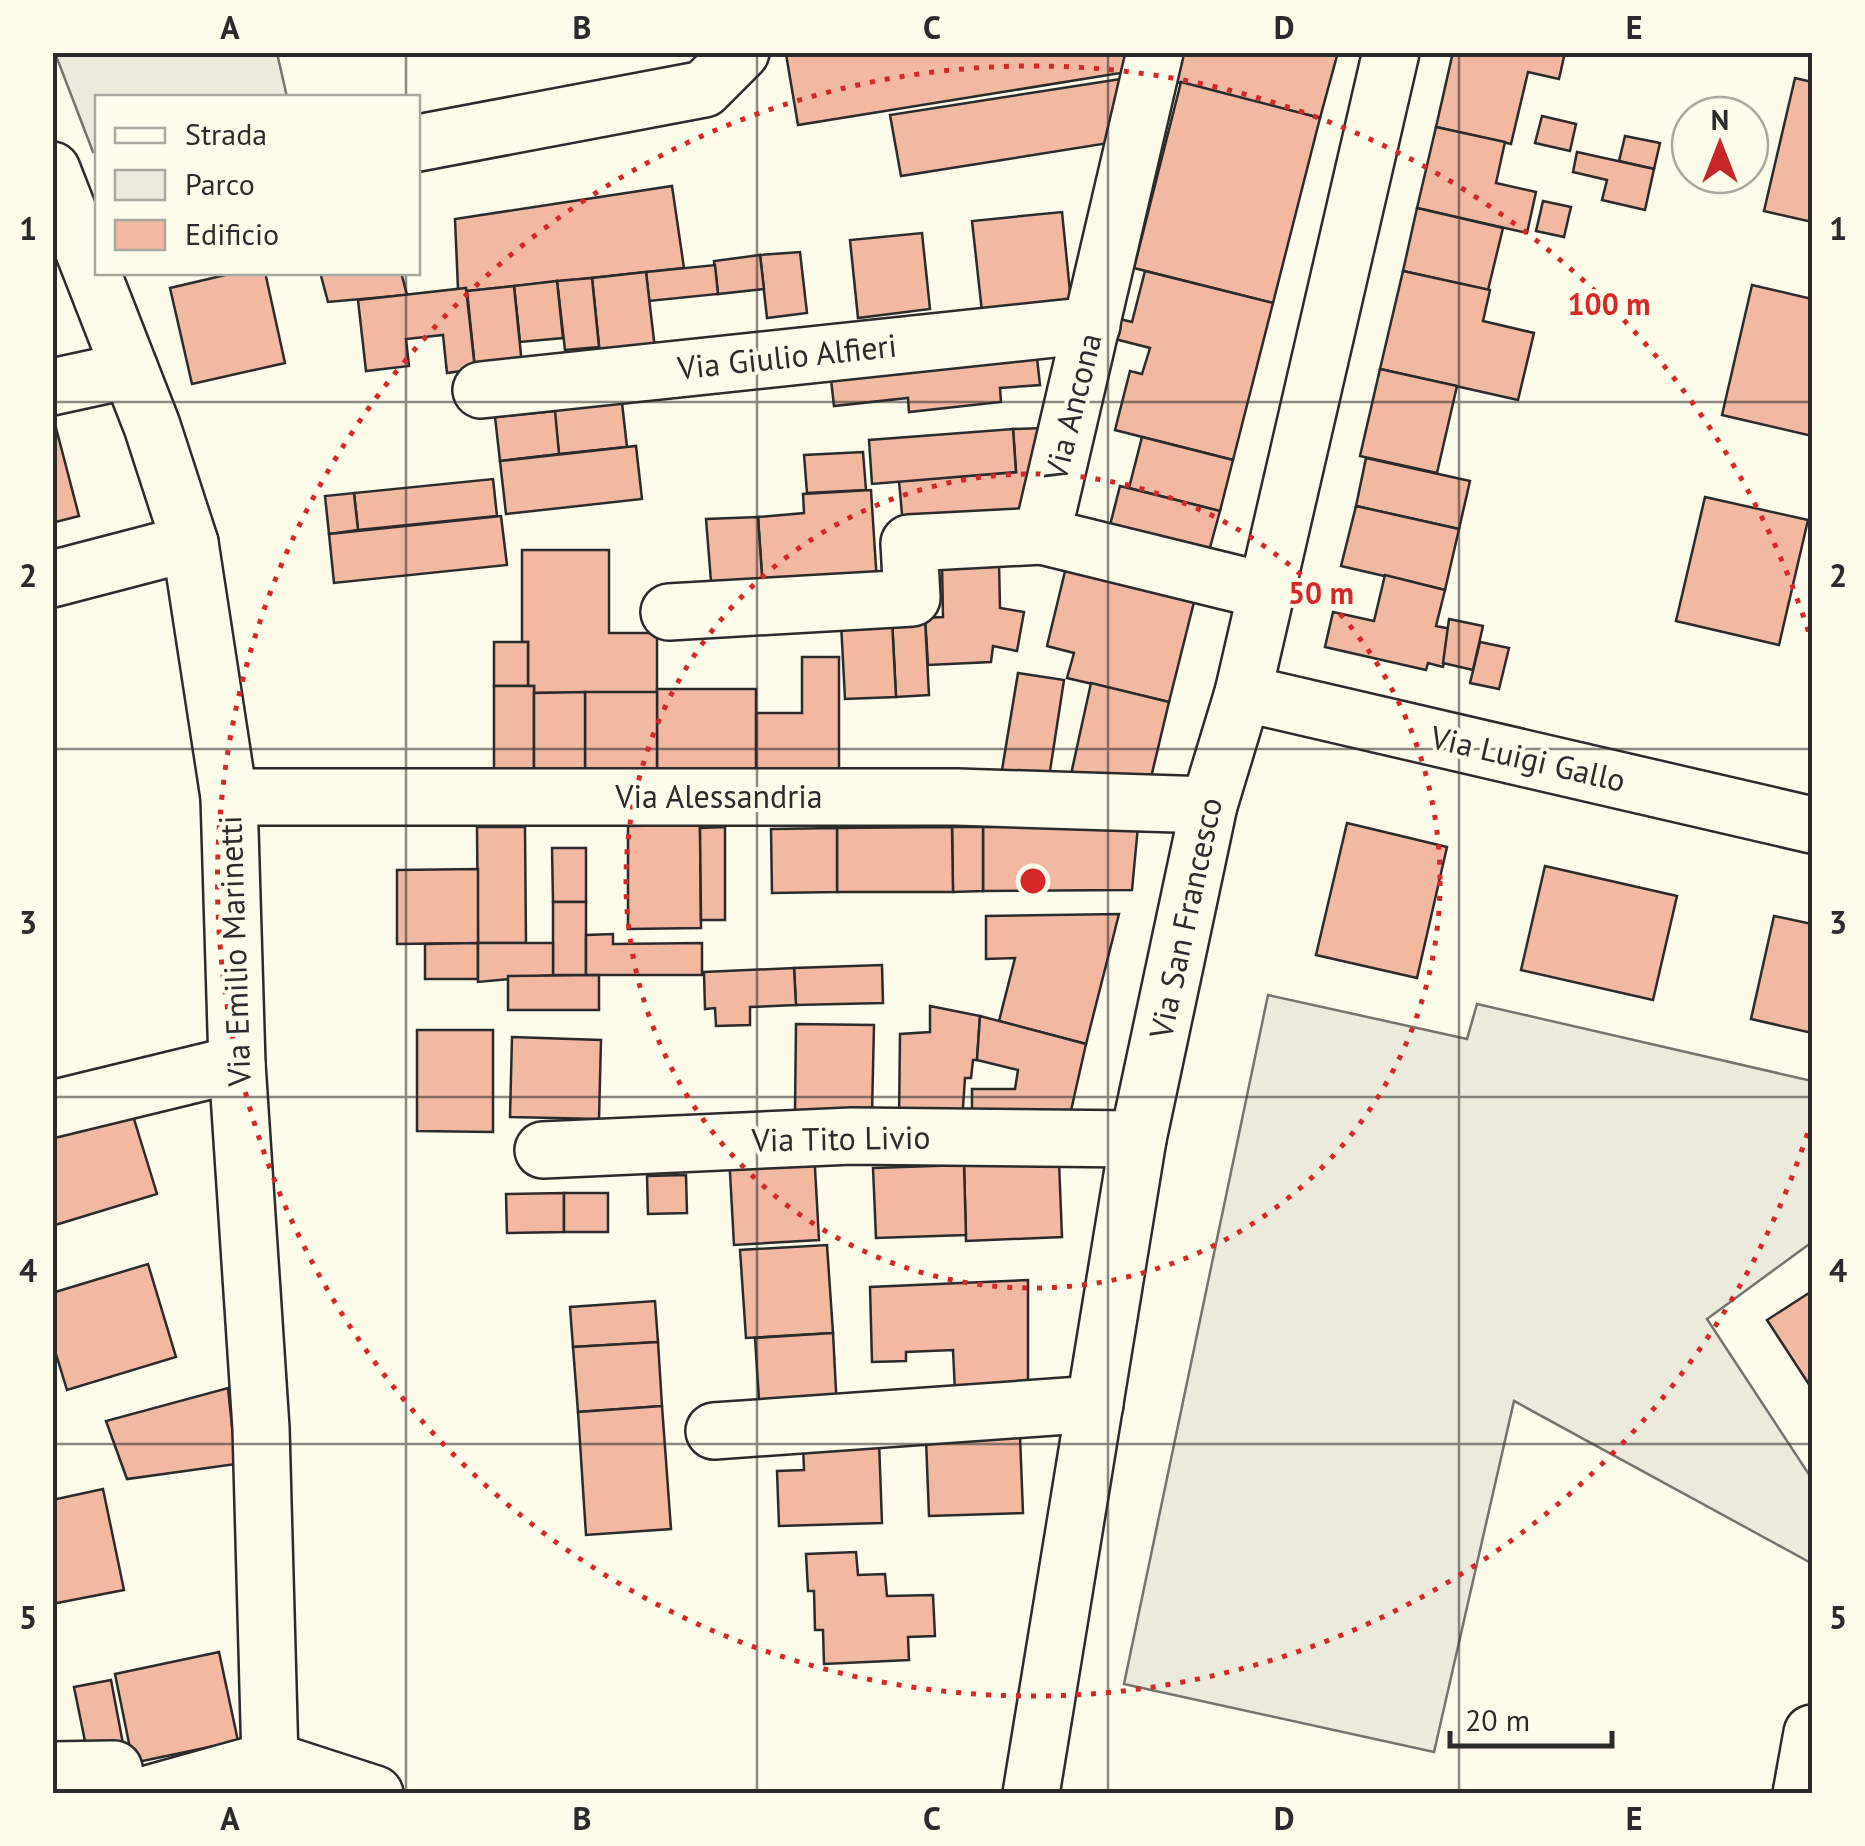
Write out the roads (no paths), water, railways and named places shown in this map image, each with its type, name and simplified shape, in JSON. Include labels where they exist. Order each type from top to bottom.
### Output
[{"type":"street","points":[[420,143],[704,89],[741,52]]},
{"type":"street","name":"Via Ancona","points":[[1042,536],[1155,52]]},
{"type":"street","name":"Via San Francesco","points":[[1031,1794],[1138,1139],[1209,805],[1243,693],[1391,52]]},
{"type":"street","name":"Via Emilio Marinetti","points":[[72,195],[95,264]]},
{"type":"street","name":"Via Emilio Marinetti","points":[[99,275],[190,543],[230,797],[237,1064],[260,1428],[270,1760]]},
{"type":"street","name":"Via Giulio Alfieri","points":[[481,390],[1092,325]]},
{"type":"street","points":[[52,386],[130,370]]},
{"type":"street","points":[[669,612],[912,598],[909,543],[1042,536],[1266,591]]},
{"type":"street","points":[[52,578],[190,543]]},
{"type":"street","name":"Via Luigi Gallo","points":[[1243,693],[1812,825]]},
{"type":"street","name":"Via Alessandria","points":[[230,797],[958,797],[1209,805]]},
{"type":"street","points":[[52,1110],[237,1064]]},
{"type":"street","name":"Via Tito Livio","points":[[543,1150],[852,1136],[1138,1139]]},
{"type":"street","points":[[714,1430],[1095,1404]]},
{"type":"street","points":[[1801,1794],[1812,1733]]},
{"type":"street","points":[[148,1794],[270,1760],[374,1794]]},
{"type":"street","points":[[52,1770],[114,1769],[120,1794]]}]
